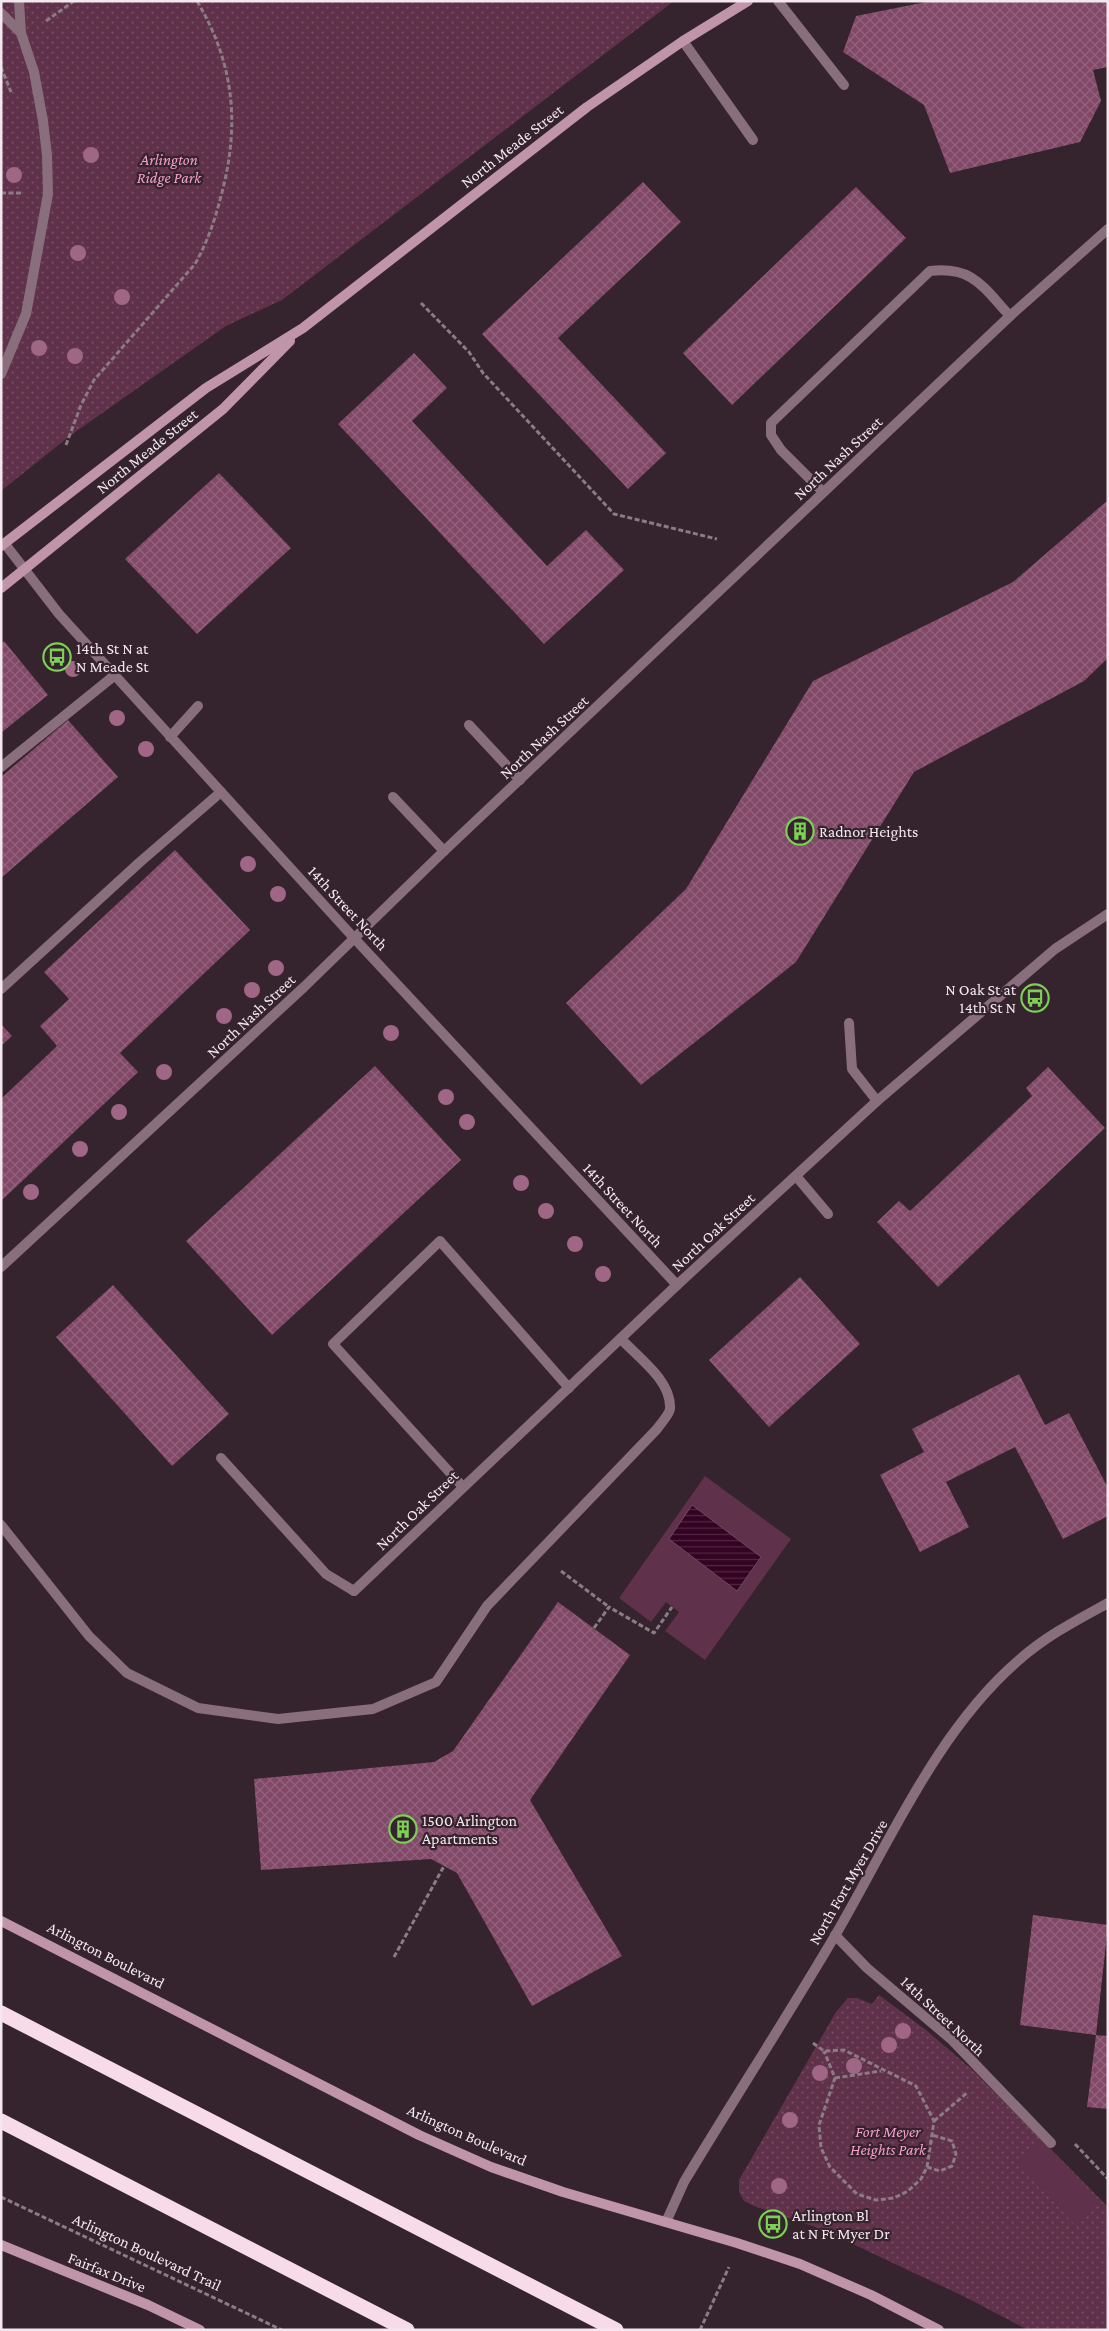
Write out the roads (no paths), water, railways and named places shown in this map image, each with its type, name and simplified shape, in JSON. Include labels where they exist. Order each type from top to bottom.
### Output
[{"type":"highway","points":[[1,2013],[616,2330]]},
{"type":"highway","points":[[1,2121],[407,2330]]},
{"type":"street","points":[[1,374],[26,314],[48,194],[47,155],[41,106],[30,60],[21,33],[19,1]]},
{"type":"street","name":"North Meade Street","points":[[3,545],[206,388],[303,328],[587,107],[683,41],[748,1]]},
{"type":"street","points":[[778,1],[844,85]]},
{"type":"street","points":[[1,13],[21,33]]},
{"type":"street","points":[[683,41],[753,140]]},
{"type":"street","name":"North Nash Street","points":[[1,1267],[354,938],[1010,316],[1108,229]]},
{"type":"street","points":[[823,492],[781,450],[771,434],[771,423],[930,271],[948,269],[965,273],[978,283],[1010,316]]},
{"type":"street","name":"North Meade Street","points":[[1,588],[223,409],[303,328]]},
{"type":"street","name":"14th Street North","points":[[3,545],[47,601],[170,737],[677,1285]]},
{"type":"street","points":[[1,767],[114,675]]},
{"type":"street","points":[[170,737],[198,706]]},
{"type":"street","points":[[469,725],[520,780]]},
{"type":"street","points":[[1,989],[140,862],[221,792]]},
{"type":"street","points":[[393,797],[444,852]]},
{"type":"street","name":"North Oak Street","points":[[221,1458],[326,1574],[354,1591],[677,1285],[878,1101],[1055,949],[1108,914]]},
{"type":"street","points":[[849,1023],[852,1069],[878,1101]]},
{"type":"street","points":[[796,1176],[828,1214]]},
{"type":"street","points":[[463,1486],[333,1344],[440,1241],[570,1388]]},
{"type":"street","points":[[1,1525],[89,1636],[127,1673],[198,1708],[278,1719],[373,1709],[436,1682],[487,1606],[657,1429],[670,1411],[668,1395],[662,1382],[621,1340]]},
{"type":"street","name":"North Fort Myer Drive","points":[[666,2222],[689,2174],[835,1935],[931,1768],[982,1696],[1039,1644],[1108,1603]]},
{"type":"street","name":"Arlington Boulevard","points":[[1,1921],[419,2135],[509,2174],[800,2264],[878,2299],[940,2330]]},
{"type":"street","name":"14th Street North","points":[[835,1935],[867,1968],[952,2040],[1051,2143]]},
{"type":"street","name":"Fairfax Drive","points":[[1,2245],[148,2306],[200,2330]]},
{"type":"place","name":"14th St N at N Meade St","points":[[57,657]]},
{"type":"place","name":"Radnor Heights","points":[[800,831]]},
{"type":"place","name":"N Oak St at 14th St N","points":[[1035,998]]},
{"type":"place","name":"1500 Arlington Apartments","points":[[403,1829]]},
{"type":"place","name":"Arlington Bl at N Ft Myer Dr","points":[[773,2224]]},
{"type":"park label","name":"Arlington Ridge Park","points":[[169,168]]},
{"type":"park label","name":"Fort Meyer Heights Park","points":[[888,2140]]}]
